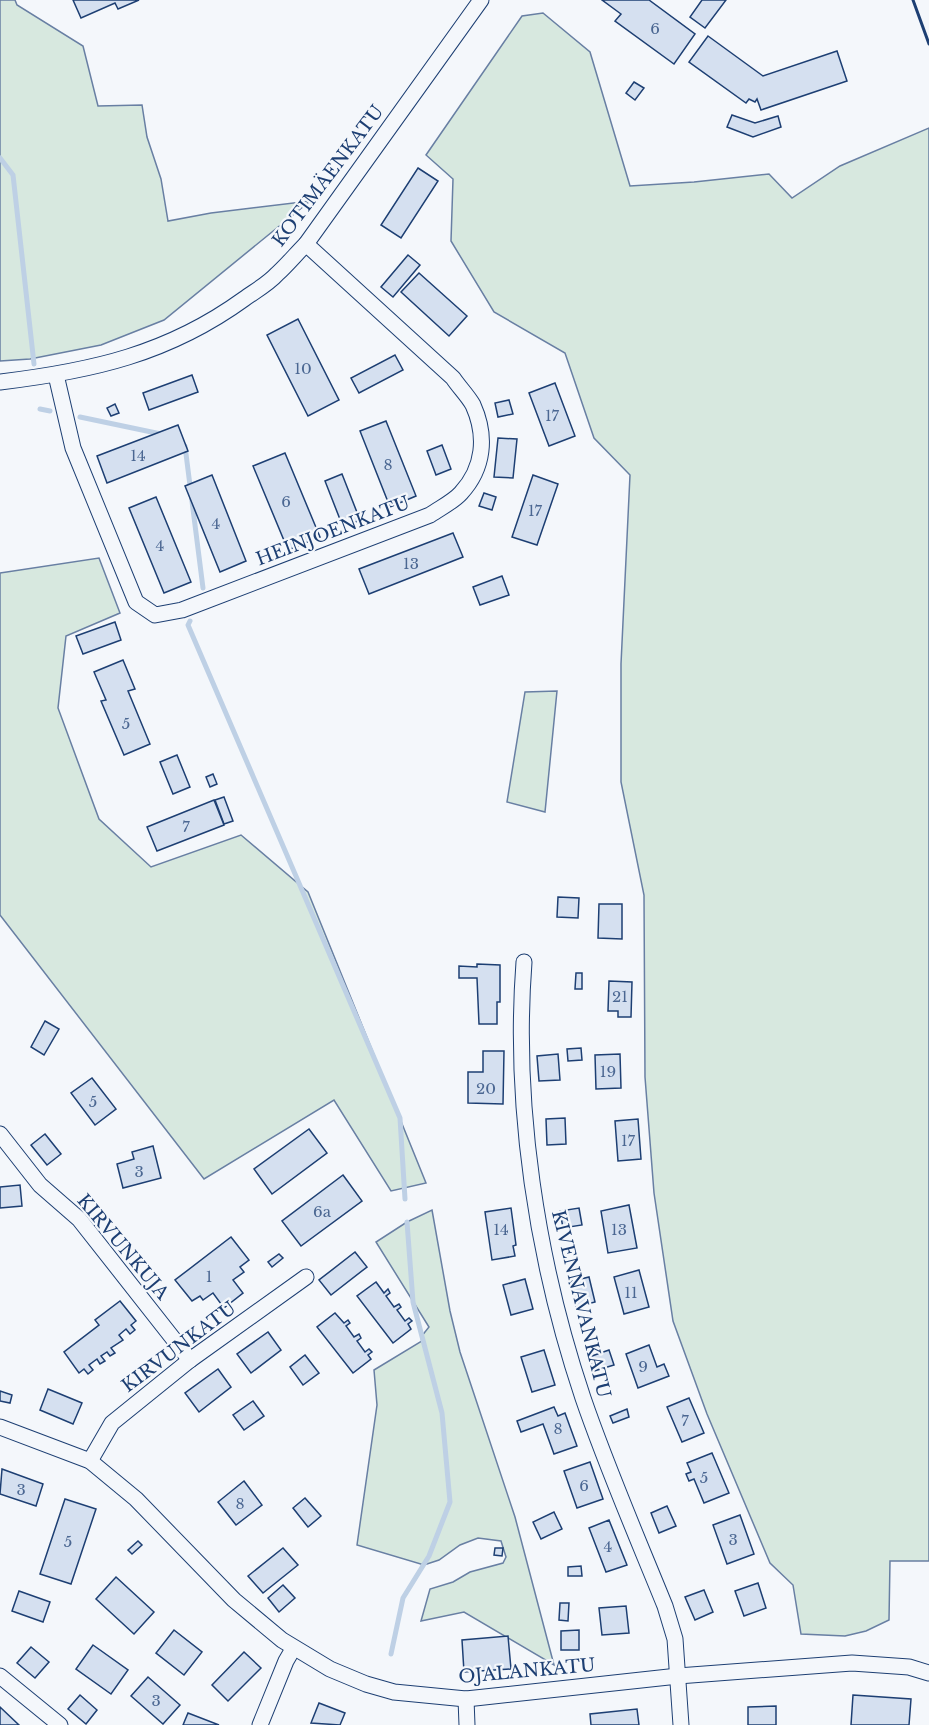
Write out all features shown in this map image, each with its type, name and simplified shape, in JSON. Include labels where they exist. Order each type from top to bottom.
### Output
[{"type":"street","name":"KOTIMÄENKATU","points":[[0,382],[102,366],[136,355],[188,334],[234,306],[277,275],[306,244],[481,0]]},
{"type":"street","name":"HEINJOENKATU","points":[[56,375],[77,459],[136,602],[155,615],[182,610],[430,514],[460,495],[474,476],[481,456],[481,434],[472,404],[453,378],[306,244]]},
{"type":"street","name":"KIVENNAVANKATU","points":[[524,962],[521,1003],[522,1093],[543,1249],[572,1364],[665,1606],[675,1640],[681,1725]]},
{"type":"street","name":"KIRVUNKUJA","points":[[0,1134],[40,1185],[79,1220],[190,1360]]},
{"type":"street","name":"KIRVUNKATU","points":[[90,1461],[112,1423],[190,1360],[306,1277]]},
{"type":"street","name":"OJALANKATU","points":[[0,1427],[90,1461],[136,1499],[234,1600],[293,1649],[330,1669],[366,1684],[394,1692],[466,1699],[678,1676],[852,1663],[909,1667],[929,1673]]},
{"type":"street","points":[[260,1725],[293,1649]]},
{"type":"street","points":[[0,1677],[60,1725]]},
{"type":"street","points":[[466,1699],[467,1725]]},
{"type":"shaded area","points":[[0,0],[15,0],[17,5],[83,46],[98,106],[142,105],[147,137],[161,179],[168,221],[211,213],[310,201],[164,320],[101,345],[30,359],[0,361]]},
{"type":"shaded area","points":[[543,13],[590,52],[630,186],[769,174],[792,198],[840,166],[929,128],[929,1561],[890,1561],[889,1620],[866,1631],[845,1636],[801,1634],[793,1585],[770,1563],[707,1414],[673,1321],[654,1193],[645,1077],[644,895],[621,782],[621,664],[630,475],[594,438],[565,353],[494,312],[451,241],[453,179],[426,155],[522,16]]},
{"type":"shaded area","points":[[99,558],[120,613],[66,636],[58,708],[99,819],[151,867],[241,835],[308,892],[426,1183],[391,1191],[334,1100],[204,1179],[0,915],[0,573]]},
{"type":"shaded area","points":[[557,691],[545,812],[507,802],[525,692]]},
{"type":"shaded area","points":[[432,1210],[450,1311],[460,1352],[515,1517],[554,1665],[464,1612],[421,1621],[430,1589],[453,1582],[470,1572],[503,1563],[506,1557],[501,1541],[478,1538],[460,1545],[439,1560],[424,1565],[357,1545],[377,1405],[374,1370],[422,1341],[421,1337],[429,1327],[376,1242],[407,1222]]},
{"type":"building","points":[[73,0],[139,0],[118,9],[115,3],[81,18]]},
{"type":"building","points":[[602,0],[649,0],[695,34],[674,64],[615,21],[621,14]]},
{"type":"building","points":[[702,0],[726,0],[705,28],[690,17]]},
{"type":"building","points":[[708,36],[763,76],[837,51],[847,81],[761,110],[757,99],[755,102],[749,99],[746,103],[689,62]]},
{"type":"building","points":[[634,82],[644,88],[635,100],[626,93]]},
{"type":"building","points":[[732,115],[755,123],[778,116],[781,127],[753,137],[727,127]]},
{"type":"building","points":[[418,168],[438,181],[401,238],[381,225]]},
{"type":"building","points":[[408,255],[420,265],[393,297],[381,287]]},
{"type":"building","points":[[419,273],[467,316],[449,336],[401,292]]},
{"type":"building","points":[[298,319],[339,400],[308,416],[267,335]]},
{"type":"building","points":[[395,355],[403,370],[359,393],[351,378]]},
{"type":"building","points":[[192,375],[198,392],[149,410],[143,393]]},
{"type":"building","points":[[555,383],[575,436],[549,446],[529,393]]},
{"type":"building","points":[[509,400],[513,414],[498,417],[495,403]]},
{"type":"building","points":[[115,404],[119,413],[111,416],[107,408]]},
{"type":"building","points":[[386,421],[416,496],[390,507],[360,431]]},
{"type":"building","points":[[178,425],[188,451],[107,483],[97,456]]},
{"type":"building","points":[[498,438],[517,439],[513,478],[494,477]]},
{"type":"building","points":[[442,445],[451,469],[436,475],[427,451]]},
{"type":"building","points":[[285,453],[320,537],[288,550],[253,466]]},
{"type":"building","points":[[342,474],[360,520],[343,527],[325,481]]},
{"type":"building","points":[[212,475],[246,561],[220,572],[185,486]]},
{"type":"building","points":[[533,475],[558,484],[537,545],[512,537]]},
{"type":"building","points":[[484,493],[496,497],[492,510],[479,506]]},
{"type":"building","points":[[156,497],[191,582],[164,593],[129,508]]},
{"type":"building","points":[[453,533],[463,557],[369,594],[359,569]]},
{"type":"building","points":[[502,576],[509,595],[480,605],[473,587]]},
{"type":"building","points":[[115,622],[121,640],[83,654],[76,636]]},
{"type":"building","points":[[123,660],[135,689],[128,691],[150,744],[124,755],[101,701],[106,700],[94,672]]},
{"type":"building","points":[[177,755],[190,787],[173,794],[160,762]]},
{"type":"building","points":[[213,774],[217,784],[210,787],[206,777]]},
{"type":"building","points":[[224,797],[233,821],[224,824],[215,800]]},
{"type":"building","points":[[214,800],[224,825],[157,851],[147,827]]},
{"type":"building","points":[[558,897],[579,898],[578,918],[557,917]]},
{"type":"building","points":[[599,904],[622,904],[622,939],[598,938]]},
{"type":"building","points":[[477,964],[500,965],[500,1002],[497,1002],[497,1024],[479,1024],[477,978],[459,978],[459,966],[477,967]]},
{"type":"building","points":[[576,973],[582,973],[582,989],[575,989]]},
{"type":"building","points":[[609,981],[632,982],[631,1017],[618,1017],[618,1011],[608,1011]]},
{"type":"building","points":[[45,1021],[59,1029],[44,1055],[31,1047]]},
{"type":"building","points":[[581,1048],[582,1060],[568,1061],[567,1049]]},
{"type":"building","points":[[483,1051],[504,1051],[503,1104],[468,1103],[468,1072],[483,1072]]},
{"type":"building","points":[[558,1054],[560,1080],[539,1081],[537,1056]]},
{"type":"building","points":[[620,1054],[621,1088],[596,1089],[595,1055]]},
{"type":"building","points":[[92,1078],[116,1109],[95,1125],[71,1093]]},
{"type":"building","points":[[565,1118],[566,1144],[547,1145],[546,1119]]},
{"type":"building","points":[[638,1119],[641,1159],[618,1161],[615,1121]]},
{"type":"building","points":[[309,1129],[327,1153],[272,1194],[254,1169]]},
{"type":"building","points":[[45,1134],[61,1154],[47,1165],[31,1145]]},
{"type":"building","points":[[153,1146],[161,1178],[123,1188],[117,1164],[134,1159],[132,1152]]},
{"type":"building","points":[[343,1175],[362,1201],[301,1246],[282,1221]]},
{"type":"building","points":[[20,1185],[22,1206],[0,1208],[0,1187]]},
{"type":"building","points":[[629,1205],[637,1248],[608,1253],[601,1211]]},
{"type":"building","points":[[511,1208],[516,1245],[513,1246],[515,1256],[492,1260],[485,1212]]},
{"type":"building","points":[[579,1208],[582,1225],[563,1228],[560,1211]]},
{"type":"building","points":[[231,1237],[249,1260],[240,1267],[244,1272],[233,1280],[243,1293],[224,1308],[213,1293],[203,1300],[200,1296],[192,1301],[175,1280]]},
{"type":"building","points":[[355,1252],[367,1267],[331,1295],[319,1280]]},
{"type":"building","points":[[279,1254],[283,1258],[272,1267],[268,1262]]},
{"type":"building","points":[[639,1270],[649,1307],[624,1314],[614,1277]]},
{"type":"building","points":[[589,1277],[595,1302],[576,1307],[569,1282]]},
{"type":"building","points":[[525,1279],[533,1309],[511,1315],[503,1285]]},
{"type":"building","points":[[376,1282],[384,1293],[388,1289],[390,1293],[386,1296],[394,1307],[399,1304],[401,1307],[397,1310],[405,1321],[409,1318],[412,1321],[408,1324],[411,1329],[393,1343],[357,1296]]},
{"type":"building","points":[[120,1301],[136,1321],[131,1325],[135,1330],[130,1334],[126,1329],[119,1335],[123,1340],[111,1348],[115,1353],[110,1356],[107,1352],[101,1356],[105,1361],[100,1364],[97,1359],[89,1365],[93,1370],[88,1374],[84,1369],[79,1373],[64,1352],[99,1325],[95,1320]]},
{"type":"building","points":[[335,1313],[344,1323],[348,1320],[350,1323],[346,1326],[354,1337],[359,1334],[361,1338],[357,1341],[365,1352],[369,1349],[372,1352],[368,1355],[371,1359],[353,1373],[317,1327]]},
{"type":"building","points":[[268,1332],[281,1350],[251,1373],[237,1354]]},
{"type":"building","points":[[649,1345],[657,1367],[664,1364],[669,1376],[638,1388],[626,1354]]},
{"type":"building","points":[[544,1350],[555,1385],[532,1392],[521,1357]]},
{"type":"building","points":[[609,1350],[614,1365],[594,1371],[589,1357]]},
{"type":"building","points":[[305,1355],[319,1373],[303,1385],[290,1367]]},
{"type":"building","points":[[218,1369],[231,1387],[199,1412],[185,1393]]},
{"type":"building","points":[[48,1389],[82,1403],[73,1424],[40,1410]]},
{"type":"building","points":[[0,1391],[12,1395],[10,1403],[0,1401]]},
{"type":"building","points":[[689,1398],[704,1433],[682,1442],[667,1407]]},
{"type":"building","points":[[253,1401],[264,1416],[244,1430],[233,1415]]},
{"type":"building","points":[[554,1407],[558,1416],[565,1413],[577,1446],[554,1454],[543,1424],[521,1432],[517,1421]]},
{"type":"building","points":[[627,1409],[629,1417],[613,1423],[610,1416]]},
{"type":"building","points":[[712,1453],[729,1493],[704,1503],[694,1479],[689,1481],[686,1474],[691,1472],[687,1463]]},
{"type":"building","points":[[590,1462],[603,1499],[577,1508],[564,1471]]},
{"type":"building","points":[[2,1469],[43,1484],[36,1506],[0,1494]]},
{"type":"building","points":[[244,1481],[262,1505],[236,1525],[218,1502]]},
{"type":"building","points":[[305,1498],[321,1516],[308,1527],[293,1508]]},
{"type":"building","points":[[65,1499],[96,1509],[71,1584],[40,1574]]},
{"type":"building","points":[[667,1506],[676,1526],[659,1533],[651,1513]]},
{"type":"building","points":[[554,1512],[562,1529],[541,1539],[533,1522]]},
{"type":"building","points":[[740,1515],[754,1554],[727,1564],[713,1525]]},
{"type":"building","points":[[609,1520],[627,1565],[606,1572],[589,1528]]},
{"type":"building","points":[[138,1541],[142,1545],[132,1554],[128,1550]]},
{"type":"building","points":[[283,1548],[298,1565],[263,1593],[248,1576]]},
{"type":"building","points":[[495,1548],[503,1548],[502,1556],[494,1555]]},
{"type":"building","points":[[581,1566],[582,1576],[568,1576],[568,1567]]},
{"type":"building","points":[[116,1577],[154,1612],[134,1634],[96,1599]]},
{"type":"building","points":[[758,1583],[766,1608],[744,1616],[735,1591]]},
{"type":"building","points":[[283,1585],[295,1598],[279,1612],[268,1598]]},
{"type":"building","points":[[704,1590],[713,1612],[695,1620],[685,1597]]},
{"type":"building","points":[[19,1591],[50,1602],[43,1622],[12,1611]]},
{"type":"building","points":[[560,1603],[569,1603],[568,1621],[559,1620]]},
{"type":"building","points":[[626,1606],[629,1633],[602,1635],[599,1608]]},
{"type":"building","points":[[174,1630],[202,1652],[184,1675],[156,1653]]},
{"type":"building","points":[[579,1630],[579,1650],[561,1650],[561,1631]]},
{"type":"building","points":[[508,1636],[511,1669],[464,1672],[462,1640]]},
{"type":"building","points":[[93,1645],[128,1670],[111,1694],[76,1669]]},
{"type":"building","points":[[31,1647],[49,1662],[35,1678],[17,1663]]},
{"type":"building","points":[[244,1652],[261,1668],[228,1701],[212,1685]]},
{"type":"building","points":[[148,1677],[180,1705],[163,1724],[131,1696]]},
{"type":"building","points":[[80,1695],[97,1710],[86,1724],[68,1709]]},
{"type":"building","points":[[853,1695],[911,1699],[909,1725],[851,1725]]},
{"type":"building","points":[[319,1703],[345,1713],[340,1725],[311,1723]]},
{"type":"building","points":[[776,1706],[776,1725],[748,1725],[748,1707]]},
{"type":"building","points":[[0,1707],[19,1725],[0,1725]]},
{"type":"building","points":[[637,1709],[639,1725],[591,1725],[590,1714]]},
{"type":"building","points":[[188,1713],[219,1725],[183,1725]]},
{"type":"waterway","points":[[0,158],[13,175],[34,364]]},
{"type":"waterway","points":[[40,409],[50,411]]},
{"type":"waterway","points":[[80,417],[161,434]]},
{"type":"waterway","points":[[185,446],[203,588]]},
{"type":"waterway","points":[[190,621],[188,625],[400,1118],[405,1199]]},
{"type":"waterway","points":[[391,1654],[403,1598],[429,1556],[450,1502],[442,1413],[413,1302],[407,1222]]},
{"type":"wall","points":[[913,0],[929,44]]}]
